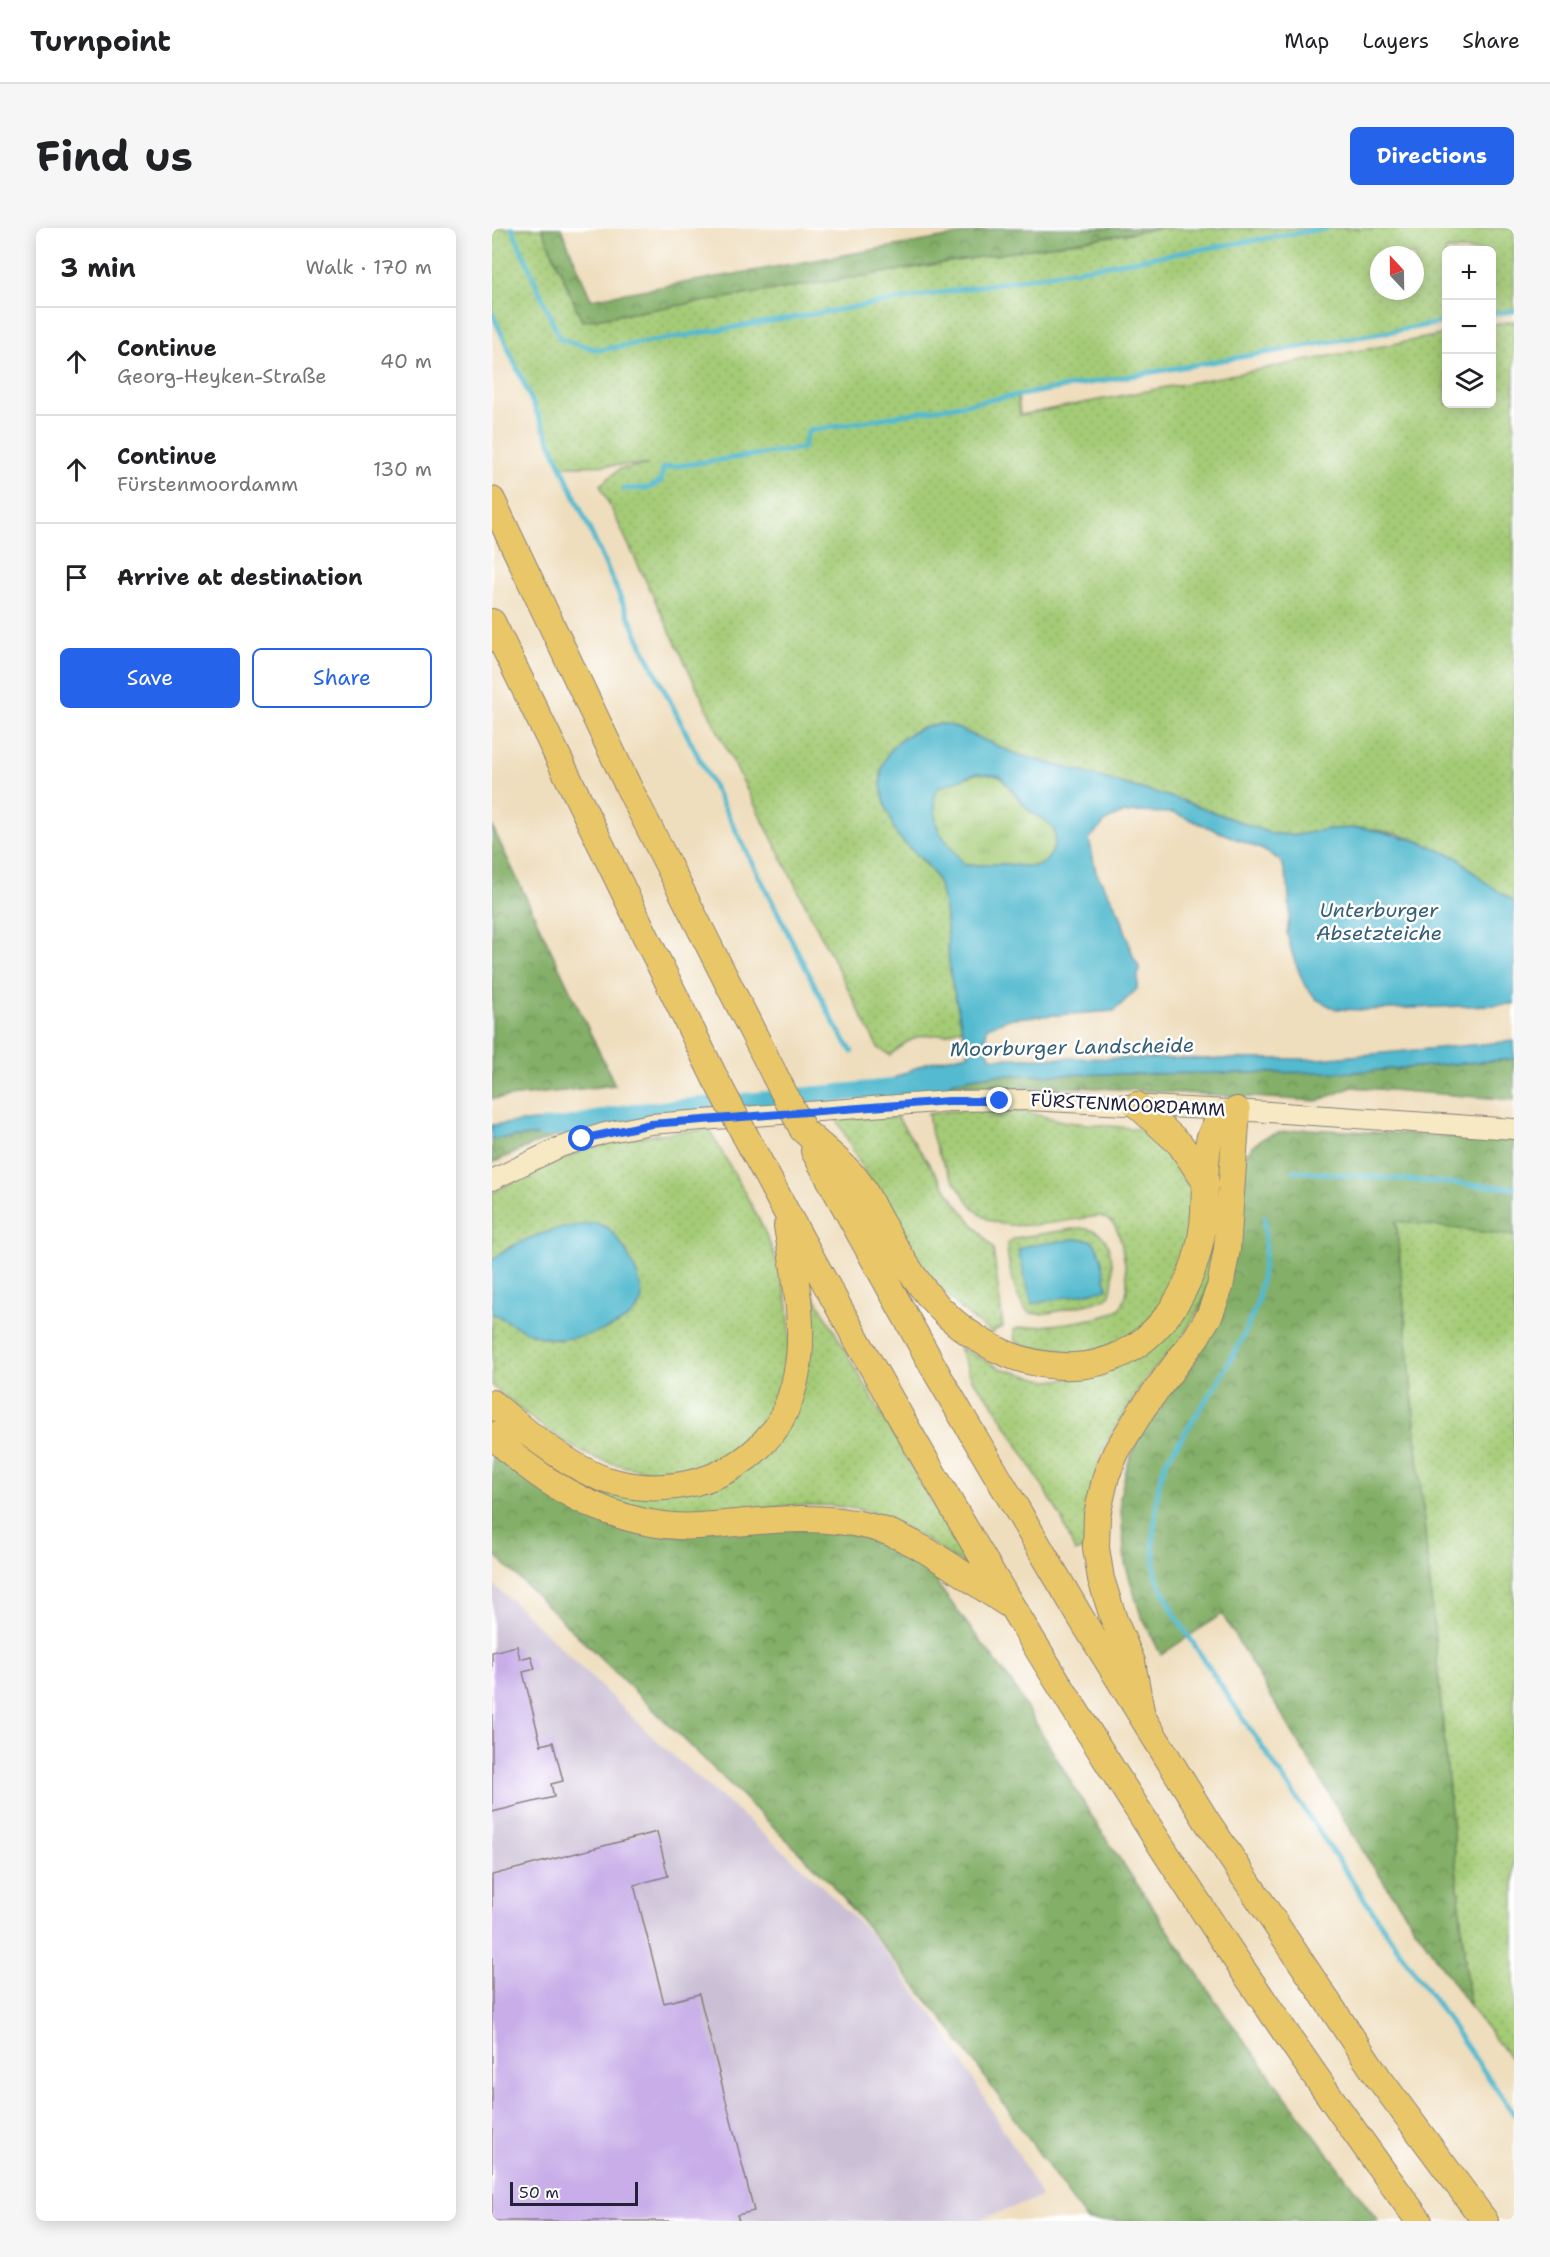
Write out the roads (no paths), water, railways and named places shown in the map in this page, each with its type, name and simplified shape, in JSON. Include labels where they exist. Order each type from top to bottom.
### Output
[{"type":"highway","points":[[492,500],[628,786],[774,1074],[939,1377],[1081,1618],[1206,1820],[1378,2077],[1485,2221]]},
{"type":"highway","points":[[492,622],[745,1135],[784,1208],[1011,1607],[1232,1956],[1344,2119],[1419,2221]]},
{"type":"highway","points":[[1137,1105],[1180,1144],[1206,1183]]},
{"type":"highway","points":[[803,1130],[858,1182],[899,1255],[943,1312],[977,1338],[1007,1356],[1049,1366],[1079,1366],[1107,1361],[1134,1347],[1160,1326],[1182,1296],[1194,1266],[1203,1225],[1208,1142],[1220,1120],[1237,1110]]},
{"type":"highway","points":[[1142,1716],[1132,1662],[1114,1620],[1101,1579],[1096,1548],[1096,1515],[1106,1476],[1116,1452],[1143,1408],[1197,1336],[1210,1314],[1220,1287],[1227,1249],[1237,1110]]},
{"type":"highway","points":[[492,1402],[554,1452],[612,1482],[646,1487],[679,1486],[709,1478],[732,1467],[756,1450],[778,1425],[790,1399],[798,1370],[799,1297],[784,1208]]},
{"type":"highway","points":[[492,1435],[526,1465],[553,1483],[587,1503],[632,1518],[660,1525],[697,1526],[771,1519],[834,1519],[874,1527],[939,1559],[1011,1607]]},
{"type":"main road","name":"FÜRSTENMOORDAMM","points":[[492,1180],[538,1156],[605,1133],[670,1123],[949,1101],[1026,1100],[1137,1105],[1514,1129]]},
{"type":"water","name":"Unterburger Absetzteiche","points":[[942,724],[952,726],[1016,754],[1181,800],[1272,834],[1297,835],[1328,829],[1364,828],[1418,841],[1458,858],[1481,879],[1514,902],[1514,1004],[1365,1010],[1335,1009],[1316,999],[1303,982],[1293,956],[1287,934],[1290,913],[1288,884],[1280,860],[1263,850],[1174,813],[1120,814],[1107,820],[1089,839],[1096,872],[1120,914],[1133,956],[1139,967],[1137,989],[1114,1011],[1012,1018],[987,1027],[985,1043],[990,1056],[994,1058],[1319,1059],[1514,1041],[1514,1059],[1354,1072],[995,1075],[951,1082],[946,1091],[868,1097],[867,1084],[888,1081],[926,1063],[968,1054],[968,1044],[962,1028],[950,974],[942,894],[934,873],[895,831],[885,803],[881,780],[884,760],[897,743],[916,730]],"holes":[[[977,773],[1000,776],[1026,807],[1050,824],[1054,831],[1053,850],[1049,858],[1038,866],[964,865],[940,833],[936,823],[934,795],[938,788]]]},
{"type":"water","points":[[566,1118],[567,1133],[492,1139],[492,1125]]},
{"type":"water","points":[[595,1223],[608,1228],[614,1234],[627,1253],[638,1277],[641,1299],[639,1306],[631,1315],[595,1333],[580,1337],[553,1339],[529,1333],[492,1313],[492,1260],[516,1244],[541,1234]]},
{"type":"water","points":[[1075,1239],[1090,1240],[1094,1243],[1102,1262],[1107,1289],[1032,1304],[1018,1250],[1027,1246]]},
{"type":"waterway","points":[[512,228],[560,339],[599,350],[1328,228]]},
{"type":"waterway","points":[[1496,313],[1514,311]]},
{"type":"waterway","points":[[492,313],[645,652],[835,1025],[852,1052]]},
{"type":"waterway","points":[[623,489],[649,488],[661,481],[663,468],[803,448],[808,431],[1442,323]]},
{"type":"waterway","name":"Moorburger Landscheide","points":[[544,1128],[567,1126],[628,1113],[892,1088]]},
{"type":"waterway","points":[[1294,1171],[1514,1188]]},
{"type":"waterway","points":[[1265,1217],[1265,1252],[1258,1301],[1243,1337],[1220,1379],[1165,1463],[1158,1489],[1154,1530],[1156,1576],[1178,1620],[1224,1690],[1392,1940],[1514,2114]]}]
